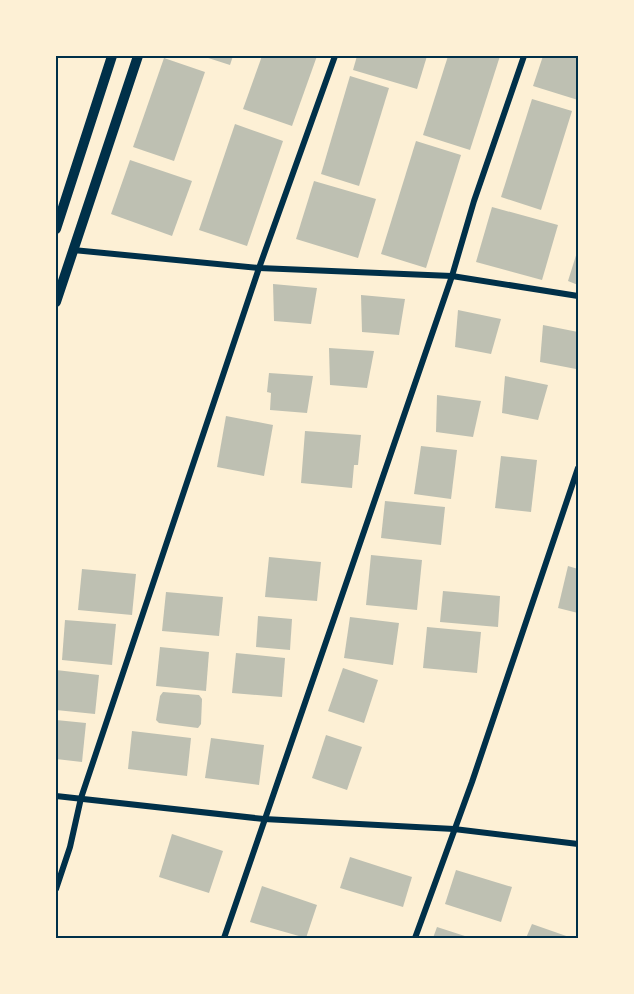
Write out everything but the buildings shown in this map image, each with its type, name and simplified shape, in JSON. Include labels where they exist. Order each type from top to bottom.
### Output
[{"type":"street","points":[[56,229],[112,56]]},
{"type":"street","points":[[56,302],[138,56]]},
{"type":"street","points":[[56,889],[70,847],[81,798],[259,268],[335,56]]},
{"type":"street","points":[[224,939],[452,276],[474,201],[524,56]]},
{"type":"street","points":[[73,250],[259,268],[452,276],[579,296]]},
{"type":"street","points":[[415,939],[579,468]]},
{"type":"street","points":[[56,796],[264,819],[454,829],[579,844]]}]
